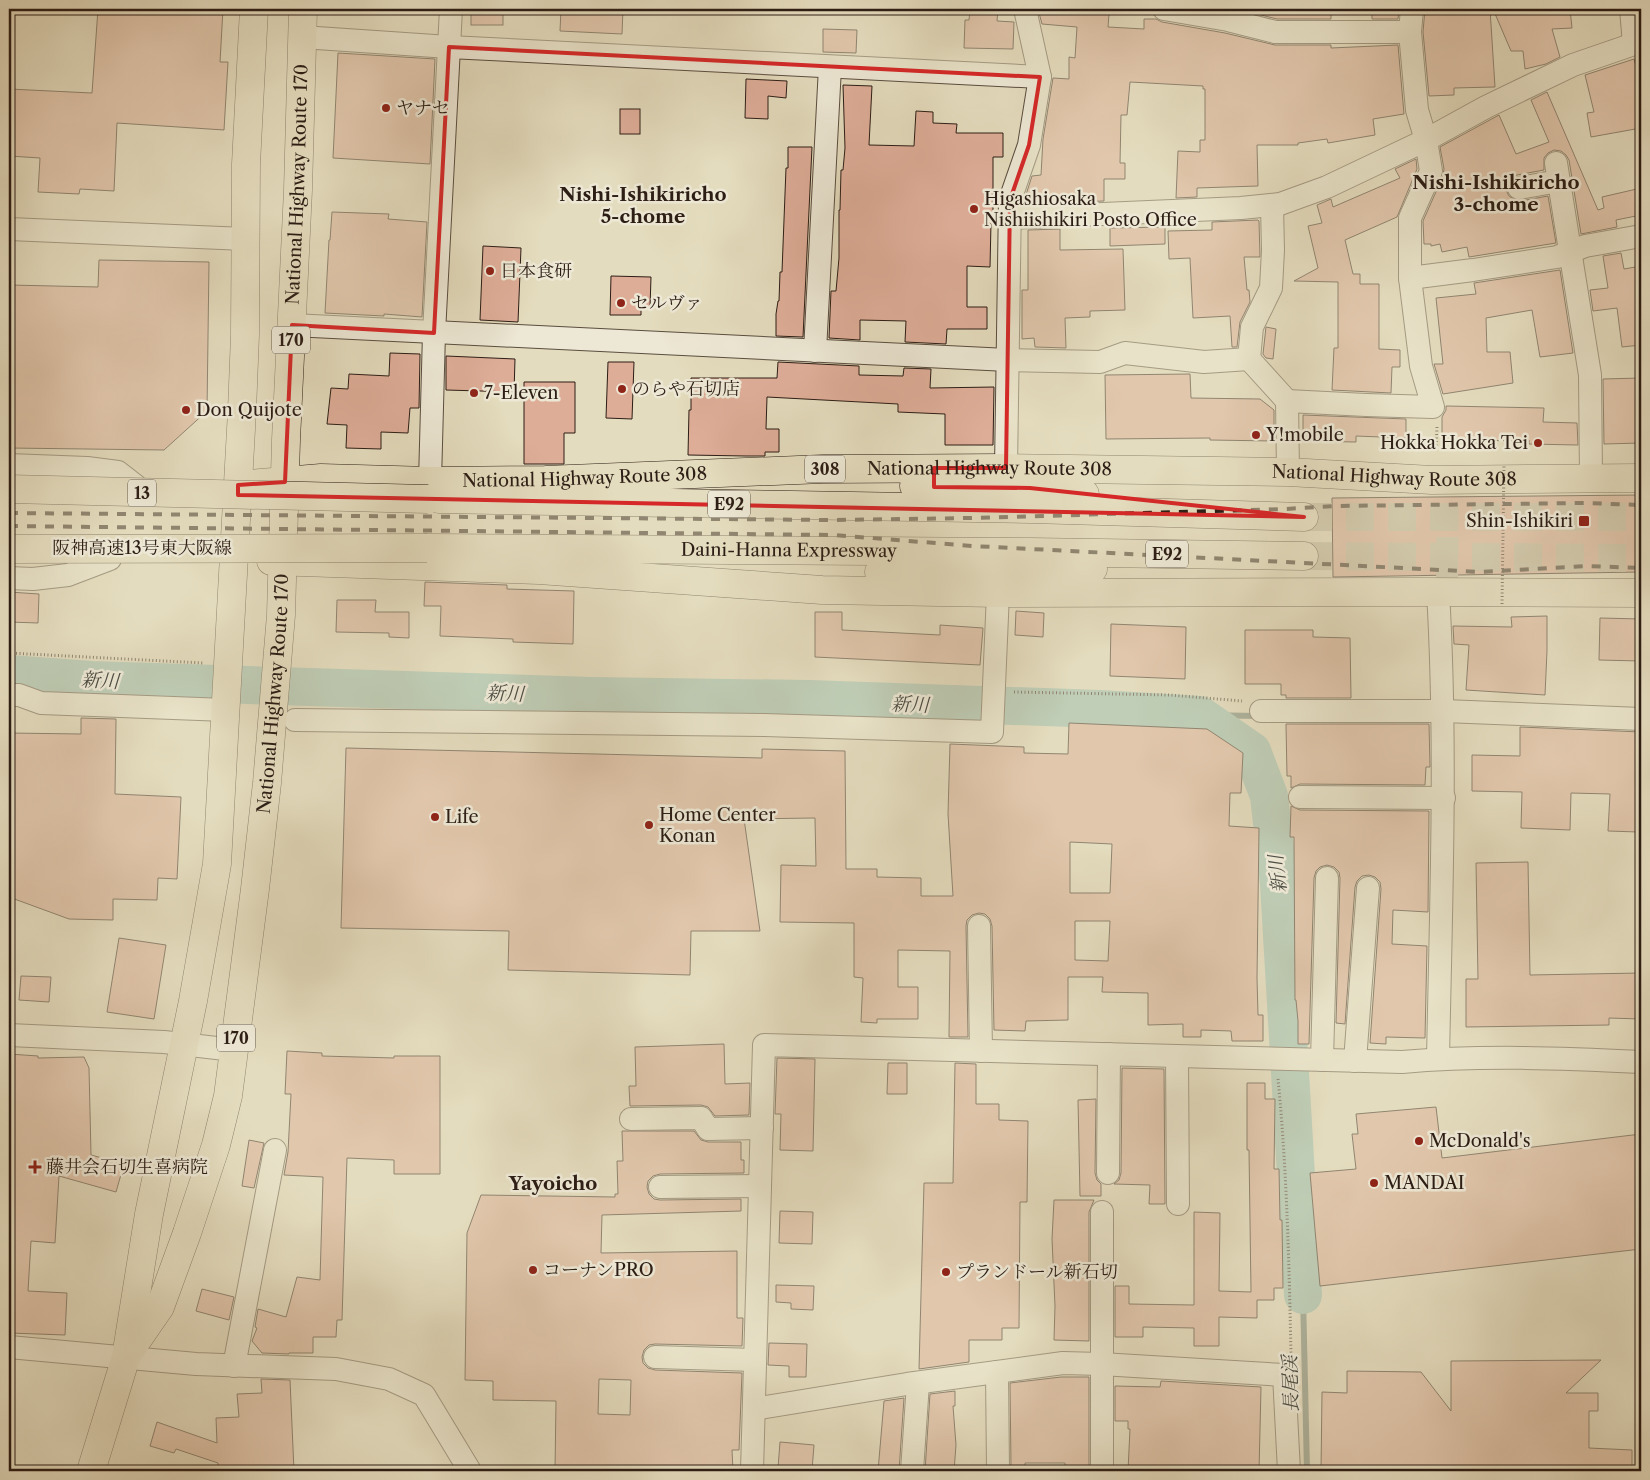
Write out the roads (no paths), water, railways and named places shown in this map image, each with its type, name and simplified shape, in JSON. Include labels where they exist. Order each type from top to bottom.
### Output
[{"type":"highway","name":"National Highway Route 170","points":[[90,1471],[126,1357],[149,1214],[184,1044],[217,864],[229,669],[244,350],[246,164],[254,9]]},
{"type":"highway","name":"National Highway Route 170","points":[[126,1357],[160,1307],[216,1145],[228,1096],[268,783],[281,615],[279,554],[280,489],[292,325],[303,9]]},
{"type":"highway","name":"National Highway Route 308","points":[[9,484],[198,487],[238,485],[280,489],[321,478],[430,481],[545,480],[823,468],[1006,468],[1288,472],[1432,480],[1641,478]]},
{"type":"highway","name":"E92","points":[[280,489],[1304,516],[1030,488],[545,480]]},
{"type":"highway","name":"13","points":[[9,489],[280,489]]},
{"type":"highway","points":[[9,540],[198,540],[234,561]]},
{"type":"highway","name":"阪神高速13号東大阪線","points":[[9,549],[279,554]]},
{"type":"highway","name":"Daini-Hanna Expressway","points":[[279,554],[1030,552],[1304,556],[1030,573],[539,570]]},
{"type":"highway","points":[[9,560],[234,561],[279,554],[822,590],[998,593],[1641,593]]},
{"type":"street","points":[[430,481],[434,332],[451,9]]},
{"type":"street","points":[[1006,468],[1010,200],[1029,145],[1040,77],[1025,9]]},
{"type":"street","points":[[1164,9],[1237,15],[1275,32],[1410,32]]},
{"type":"street","points":[[1287,401],[1432,406],[1421,366],[1410,278],[1410,218],[1431,171],[1426,140],[1417,110],[1410,32],[1412,9]]},
{"type":"street","points":[[1010,218],[1272,205],[1327,187],[1426,140],[1486,107],[1573,65],[1638,43],[1631,9]]},
{"type":"street","points":[[302,37],[449,47],[1040,77]]},
{"type":"street","points":[[815,351],[830,67]]},
{"type":"street","points":[[1519,188],[1558,172],[1590,375],[1591,477]]},
{"type":"street","points":[[1272,205],[1273,250],[1271,288],[1252,327],[1249,359],[1287,401],[1288,472]]},
{"type":"street","points":[[9,229],[245,239]]},
{"type":"street","points":[[1410,278],[1557,257],[1585,246],[1641,236]]},
{"type":"street","points":[[292,325],[1008,360],[1100,362],[1125,353],[1204,362],[1249,359]]},
{"type":"street","points":[[9,465],[87,468],[118,472],[136,486]]},
{"type":"street","points":[[9,578],[68,575],[110,559]]},
{"type":"street","points":[[1438,592],[1444,711],[1438,1059]]},
{"type":"street","points":[[295,720],[764,725],[992,732],[998,593]]},
{"type":"street","points":[[9,695],[19,695],[41,703],[227,704]]},
{"type":"street","points":[[1261,711],[1444,711],[1641,719]]},
{"type":"street","points":[[1300,797],[1444,798]]},
{"type":"street","points":[[1322,1060],[1327,878]]},
{"type":"street","points":[[1355,1061],[1368,888]]},
{"type":"street","points":[[979,926],[981,1051]]},
{"type":"street","points":[[9,1035],[184,1044],[234,1050]]},
{"type":"street","points":[[752,1471],[764,1045],[1402,1062],[1438,1059],[1577,1059],[1641,1062]]},
{"type":"street","points":[[1108,1173],[1109,1054]]},
{"type":"street","points":[[1177,1056],[1178,1204]]},
{"type":"street","points":[[632,1118],[701,1118],[708,1129],[762,1128]]},
{"type":"street","points":[[234,1366],[275,1150]]},
{"type":"street","points":[[660,1187],[760,1186]]},
{"type":"street","points":[[1102,1212],[1102,1471]]},
{"type":"street","points":[[9,1347],[234,1366],[336,1369],[389,1379],[424,1395],[470,1471]]},
{"type":"street","points":[[655,1357],[755,1360]]},
{"type":"street","points":[[754,1409],[918,1383],[1063,1363],[1284,1375],[1289,1471]]},
{"type":"street","points":[[997,1372],[998,1471]]},
{"type":"street","points":[[912,1471],[918,1383]]},
{"type":"waterway","name":"新川","points":[[9,674],[92,680],[592,696],[809,699],[1100,709],[1200,715],[1252,751],[1269,796],[1279,884],[1303,1295]]},
{"type":"waterway","points":[[1200,715],[1258,716]]},
{"type":"waterway","name":"長尾渓","points":[[1303,1295],[1307,1471]]},
{"type":"tunnel","points":[[1447,592],[1448,480]]},
{"type":"tunnel","points":[[1304,517],[1641,517]]},
{"type":"tunnel","points":[[1304,556],[1641,558]]},
{"type":"railway","points":[[9,513],[833,520],[971,518],[1336,506],[1585,503],[1641,505]]},
{"type":"railway","points":[[9,526],[833,535],[973,546],[1480,572],[1586,566],[1641,568]]},
{"type":"place","name":"ヤナセ","points":[[386,108]]},
{"type":"place","name":"Higashiosaka Nishiishikiri Posto Office","points":[[974,209]]},
{"type":"place","name":"日本食研","points":[[490,271]]},
{"type":"place","name":"セルヴァ","points":[[621,303]]},
{"type":"place","name":"のらや石切店","points":[[622,389]]},
{"type":"place","name":"7-Eleven","points":[[474,393]]},
{"type":"place","name":"Don Quijote","points":[[186,410]]},
{"type":"place","name":"Y!mobile","points":[[1256,435]]},
{"type":"place","name":"Hokka Hokka Tei","points":[[1538,443]]},
{"type":"place","name":"Shin-Ishikiri","points":[[1584,521]]},
{"type":"place","name":"Life","points":[[435,817]]},
{"type":"place","name":"Home Center Konan","points":[[649,825]]},
{"type":"place","name":"McDonald's","points":[[1419,1141]]},
{"type":"place","name":"藤井会石切生喜病院","points":[[35,1167]]},
{"type":"place","name":"MANDAI","points":[[1374,1183]]},
{"type":"place","name":"コーナンPRO","points":[[533,1270]]},
{"type":"place","name":"プランドール新石切","points":[[946,1272]]},
{"type":"district","name":"Nishi-Ishikiricho 3-chome","points":[[1496,193]]},
{"type":"district","name":"Nishi-Ishikiricho 5-chome","points":[[643,205]]},
{"type":"district","name":"Yayoicho","points":[[553,1183]]}]
